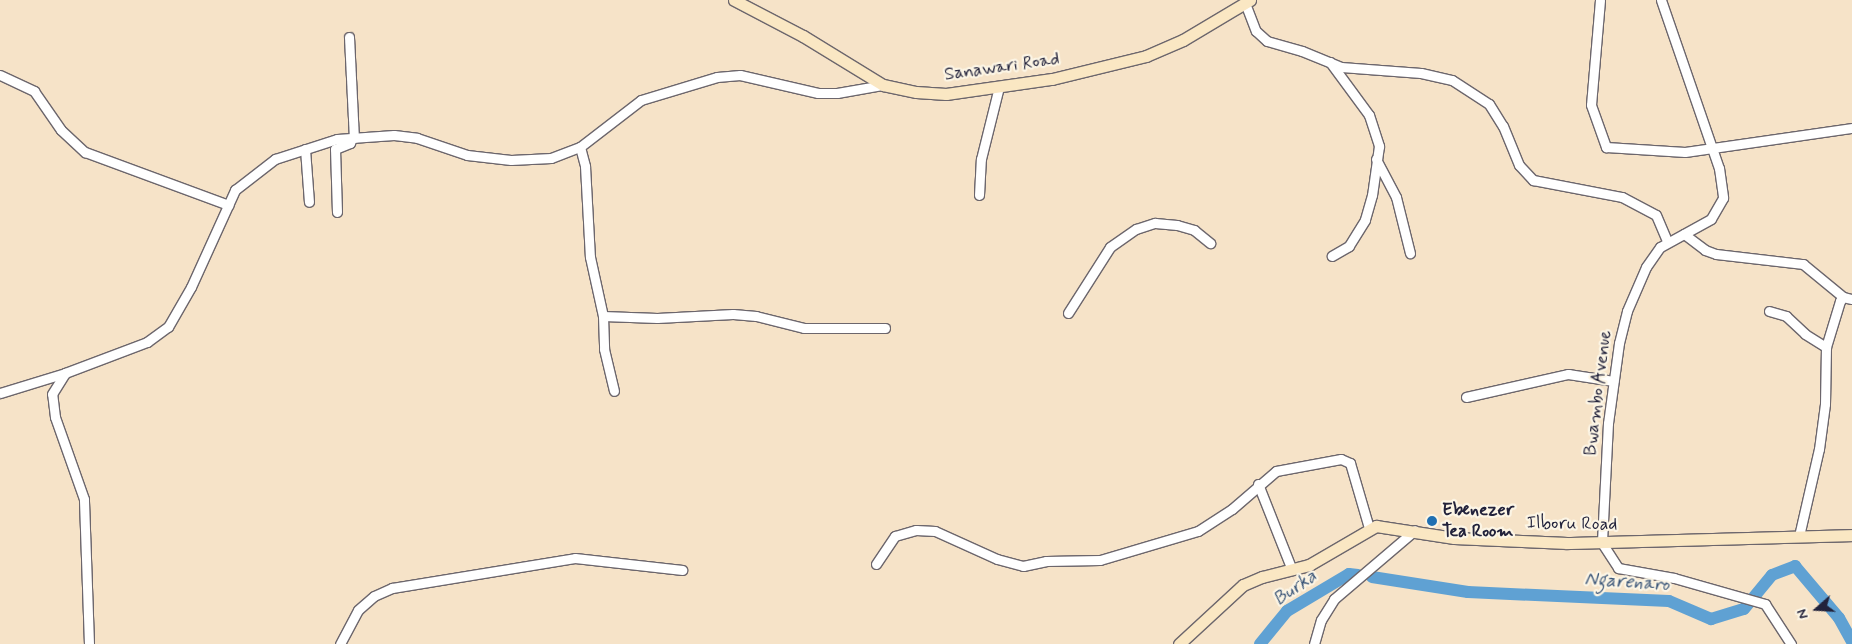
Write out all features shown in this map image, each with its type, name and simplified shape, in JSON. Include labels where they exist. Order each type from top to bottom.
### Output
[{"type":"street","name":"Sanawari Road","points":[[734,0],[803,36],[884,84],[933,93],[999,87],[1052,79],[1146,56],[1183,40],[1243,3]]},
{"type":"street","points":[[1600,0],[1591,105],[1603,145],[1677,152],[1852,128]]},
{"type":"street","name":"Bwambo Avenue","points":[[1602,542],[1606,442],[1614,381],[1622,329],[1636,287],[1646,267],[1667,241],[1711,219],[1722,198],[1719,168],[1661,0]]},
{"type":"street","points":[[1243,3],[1256,31],[1264,40],[1341,67],[1421,73],[1452,80],[1489,104],[1504,126],[1519,165],[1533,180],[1622,197],[1656,215],[1667,241]]},
{"type":"street","points":[[338,212],[334,149],[350,143],[353,138],[349,37]]},
{"type":"street","points":[[1330,62],[1369,115],[1378,146],[1372,195],[1365,220],[1349,246],[1332,256]]},
{"type":"street","points":[[0,75],[34,91],[61,130],[85,152],[228,205]]},
{"type":"street","points":[[0,393],[65,374],[147,342],[168,327],[191,287],[235,190],[276,158],[336,139],[394,135],[417,138],[467,155],[511,160],[551,158],[580,147],[641,100],[717,77],[740,75],[818,93],[837,93],[884,84]]},
{"type":"street","points":[[979,195],[982,159],[999,87]]},
{"type":"street","points":[[580,147],[585,166],[590,257],[603,316],[604,349],[614,391]]},
{"type":"street","points":[[305,149],[309,202]]},
{"type":"street","points":[[1376,159],[1396,197],[1410,253]]},
{"type":"street","points":[[1068,313],[1110,247],[1136,229],[1155,223],[1177,225],[1194,230],[1210,243]]},
{"type":"street","points":[[1684,234],[1705,250],[1725,256],[1803,264],[1848,298],[1826,347],[1825,404],[1819,449],[1799,536]]},
{"type":"street","points":[[1769,311],[1786,316],[1805,334],[1826,347]]},
{"type":"street","points":[[603,316],[657,318],[732,314],[756,316],[804,328],[885,328]]},
{"type":"street","points":[[65,374],[52,394],[55,417],[84,499],[88,644]]},
{"type":"street","points":[[1466,396],[1568,374],[1614,381]]},
{"type":"street","points":[[876,564],[894,536],[916,530],[935,531],[997,559],[1023,566],[1046,561],[1100,560],[1198,531],[1232,509],[1258,484],[1276,471],[1348,460],[1369,528]]},
{"type":"street","points":[[1258,484],[1292,570]]},
{"type":"street","name":"Ilboru Road","points":[[1179,644],[1243,586],[1317,561],[1369,528],[1383,525],[1479,540],[1602,542],[1852,535]]},
{"type":"street","points":[[1314,644],[1321,620],[1334,599],[1415,530]]},
{"type":"street","points":[[1602,542],[1618,568],[1674,578],[1743,596],[1765,604],[1791,644]]},
{"type":"street","points":[[340,644],[358,610],[374,596],[392,588],[576,558],[682,570]]},
{"type":"waterway","name":"Ngarenaro","points":[[1372,577],[1468,592],[1669,601],[1711,619],[1744,609],[1772,575],[1795,566],[1839,618],[1852,641]]},
{"type":"waterway","name":"Burka","points":[[1260,644],[1287,611],[1349,574],[1358,575]]},
{"type":"place","name":"Ebenezer Tea Room","points":[[1432,521]]}]
